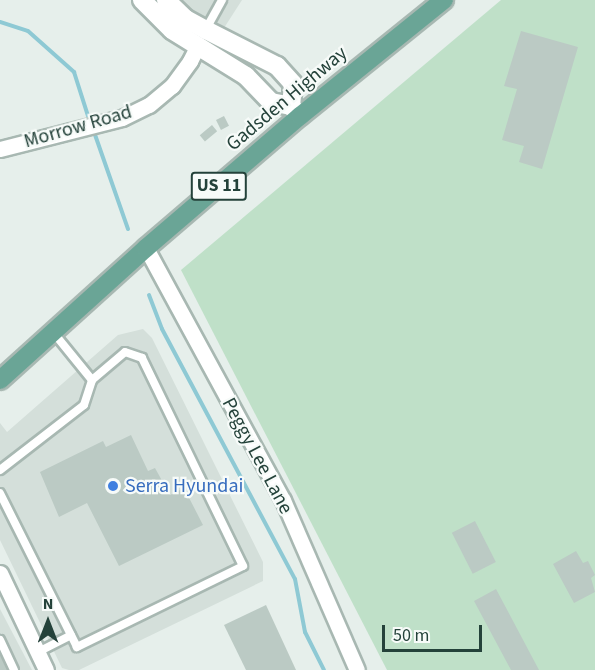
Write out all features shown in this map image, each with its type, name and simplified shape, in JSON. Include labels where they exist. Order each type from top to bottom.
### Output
[{"type":"main road","name":"Gadsden Highway","points":[[0,380],[296,111],[444,0]]},
{"type":"street","points":[[142,0],[172,30],[201,38],[277,66],[293,84],[296,111],[271,102],[246,76],[201,38],[186,19],[166,0]]},
{"type":"street","name":"Morrow Road","points":[[0,149],[122,118],[149,105],[172,86],[190,61],[201,38]]},
{"type":"street","name":"Peggy Lee Lane","points":[[146,248],[283,500],[357,670]]},
{"type":"street","points":[[0,573],[46,670]]},
{"type":"lane","points":[[201,38],[222,0]]},
{"type":"lane","points":[[53,332],[92,380]]},
{"type":"lane","points":[[0,470],[84,405],[92,380],[125,352],[142,358],[243,566],[77,647],[0,493]]},
{"type":"lane","points":[[38,652],[71,635]]},
{"type":"lane","points":[[0,640],[15,670]]},
{"type":"shaded area","points":[[181,0],[242,0],[224,28],[192,10]]},
{"type":"shaded area","name":"Serra Hyundai","points":[[143,329],[152,338],[263,562],[263,581],[79,670],[69,670],[62,668],[0,540],[0,423],[7,432],[118,335]]},
{"type":"shaded area","points":[[0,609],[32,670],[0,670]]},
{"type":"green space","points":[[501,0],[595,0],[595,670],[387,670],[181,270]]},
{"type":"building","points":[[521,31],[578,47],[542,169],[519,162],[524,146],[502,140],[517,89],[504,86]]},
{"type":"building","points":[[224,116],[229,126],[221,130],[216,120]]},
{"type":"building","points":[[212,125],[217,131],[205,141],[200,135]]},
{"type":"building","points":[[131,435],[148,471],[155,468],[170,495],[184,488],[203,525],[119,566],[87,503],[59,517],[40,472],[103,441],[106,447]]},
{"type":"building","points":[[475,521],[496,562],[473,574],[452,533]]},
{"type":"building","points":[[576,551],[583,563],[588,561],[595,575],[591,578],[595,592],[574,603],[553,564]]},
{"type":"building","points":[[496,589],[539,670],[511,670],[474,601]]},
{"type":"building","points":[[266,605],[296,670],[246,670],[224,625]]},
{"type":"building","points":[[0,650],[10,670],[0,670]]},
{"type":"waterway","points":[[0,22],[28,31],[74,72],[90,122]]},
{"type":"waterway","points":[[93,129],[128,229]]},
{"type":"waterway","points":[[149,295],[162,329],[295,579],[305,632],[324,670]]},
{"type":"place","name":"Serra Hyundai","points":[[113,486]]}]
